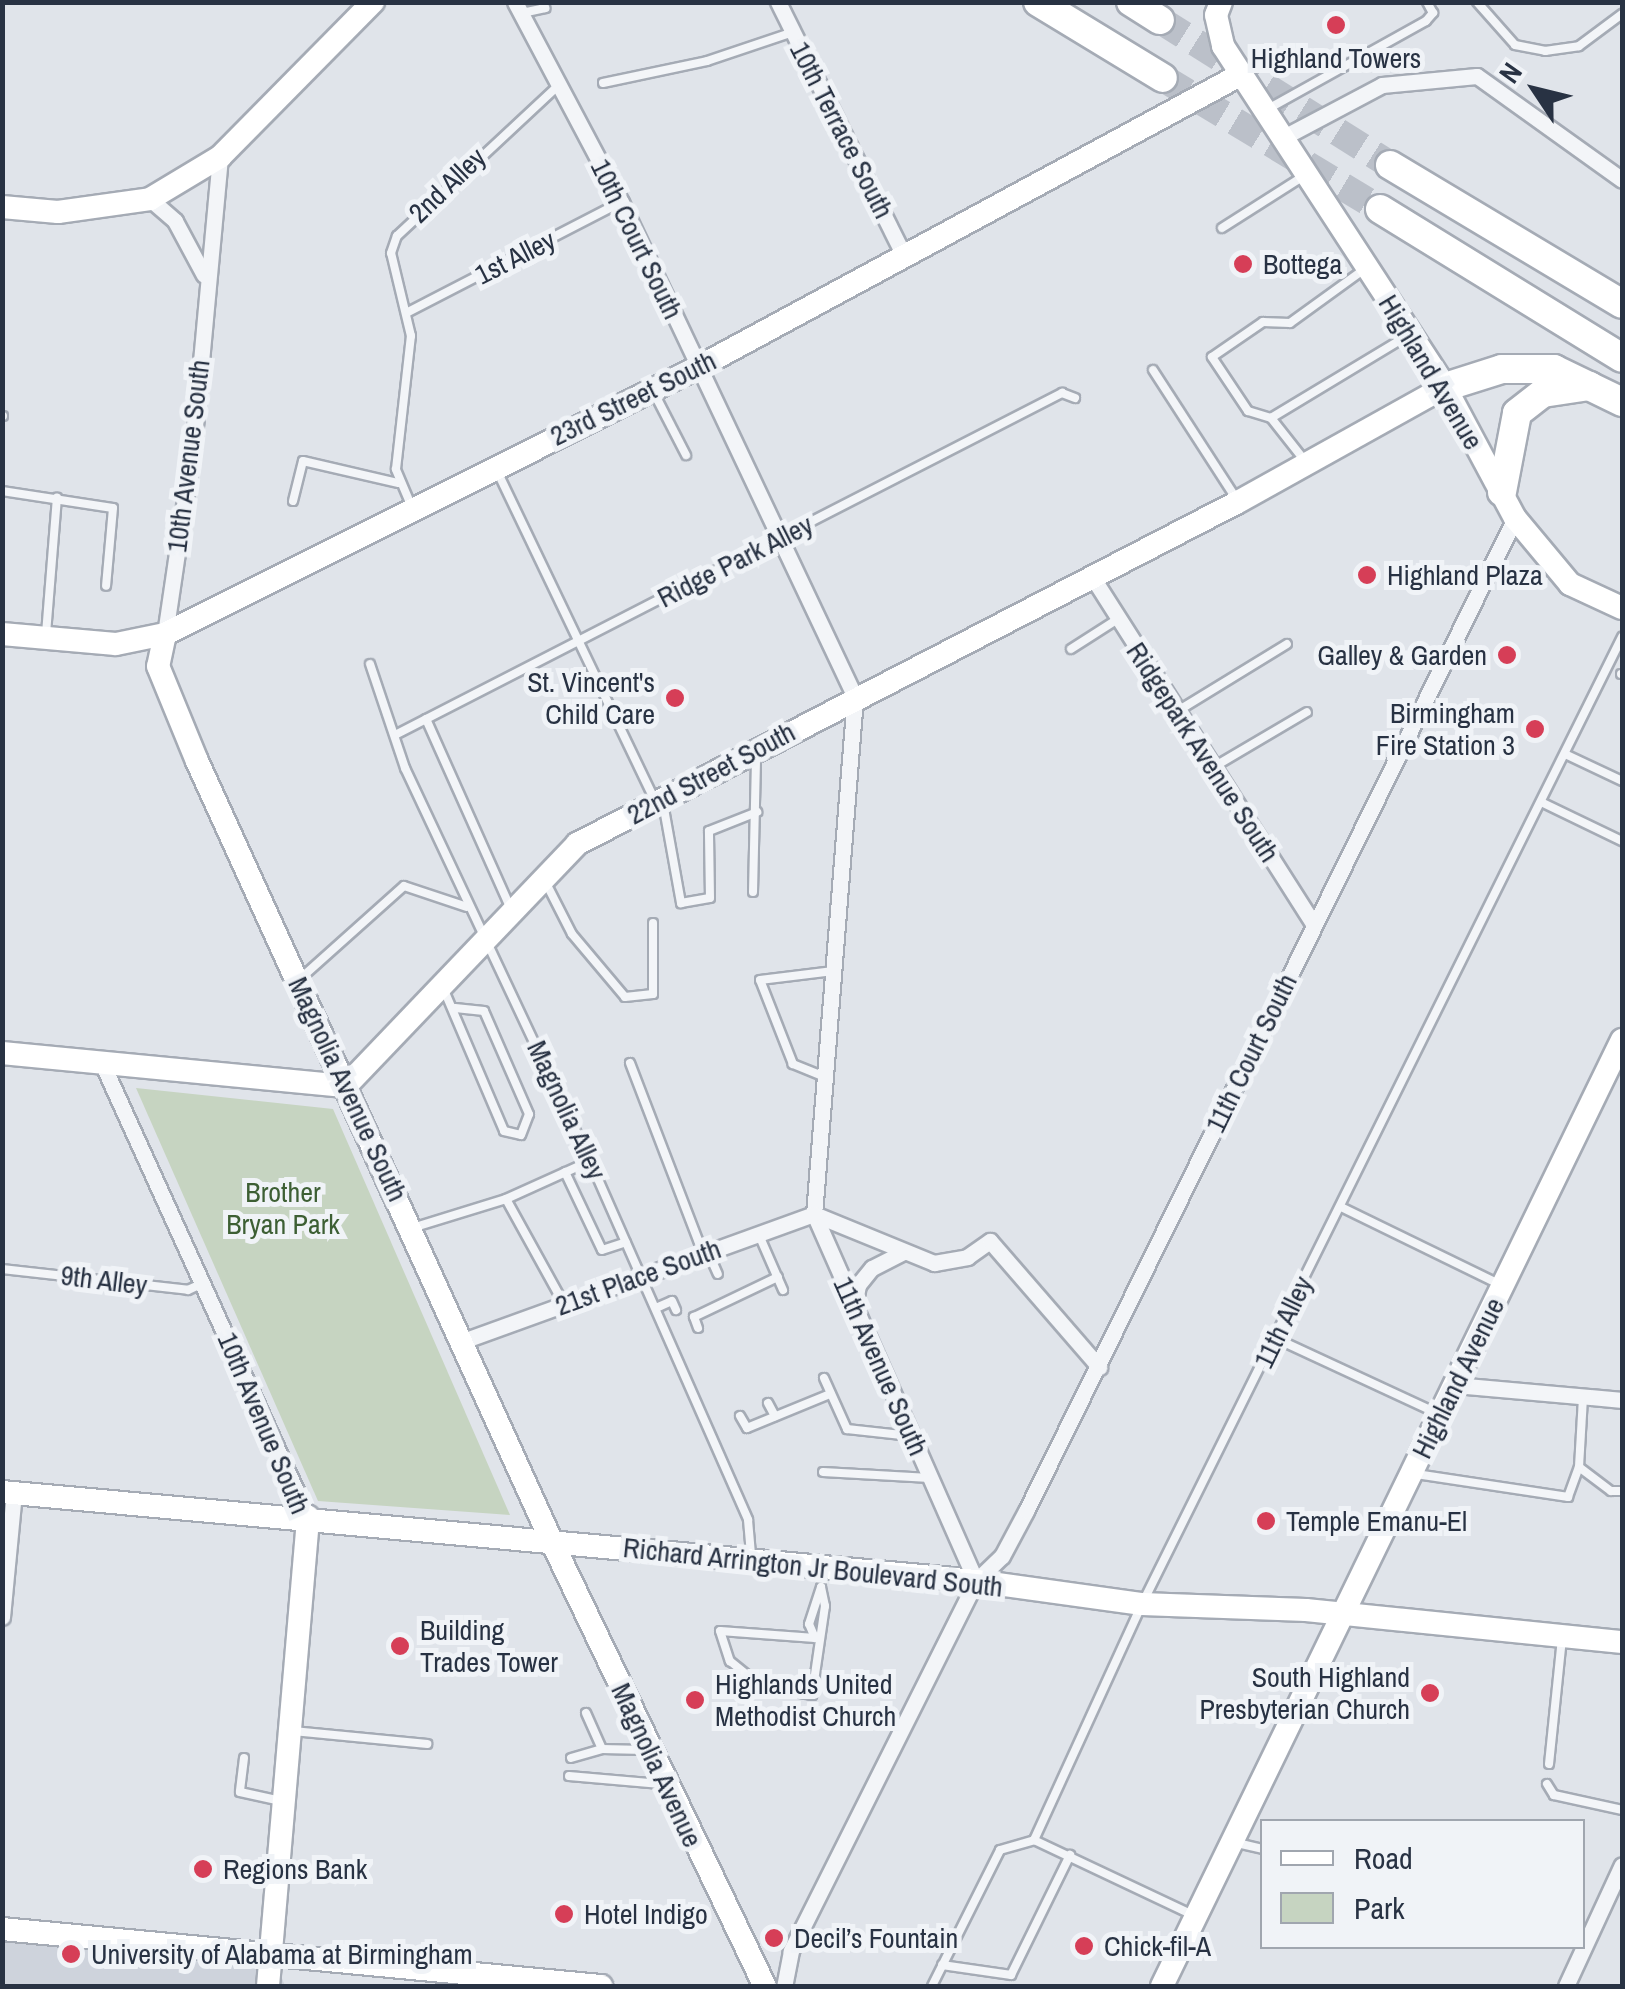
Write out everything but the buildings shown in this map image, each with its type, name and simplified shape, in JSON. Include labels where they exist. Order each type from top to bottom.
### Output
[{"type":"highway","points":[[1038,2],[1163,78]]},
{"type":"highway","points":[[1131,2],[1160,20]]},
{"type":"highway","points":[[1390,164],[1622,304]]},
{"type":"highway","points":[[1380,209],[1622,358]]},
{"type":"highway","points":[[1446,387],[1502,369],[1554,369],[1622,402]]},
{"type":"highway","points":[[1502,492],[1516,413],[1542,392],[1590,386]]},
{"type":"street","points":[[2,207],[58,212],[150,199],[220,158],[373,2]]},
{"type":"street","name":"10th Terrace South","points":[[778,2],[906,258]]},
{"type":"street","name":"Highland Avenue","points":[[1222,2],[1216,15],[1223,46],[1446,387],[1516,518],[1570,584],[1622,608]]},
{"type":"street","name":"10th Court South","points":[[518,8],[621,202],[855,697]]},
{"type":"street","name":"23rd Street South","points":[[2,634],[116,644],[164,634],[698,367],[1240,75]]},
{"type":"street","points":[[1282,138],[1382,85],[1476,76],[1622,180]]},
{"type":"street","name":"10th Avenue South","points":[[164,634],[194,437],[220,158]]},
{"type":"street","points":[[150,199],[175,221],[206,278]]},
{"type":"street","name":"22nd Street South","points":[[346,1086],[578,844],[855,697],[1238,502],[1446,387]]},
{"type":"street","name":"11th Court South","points":[[976,1581],[1002,1556],[1099,1367],[1516,518]]},
{"type":"street","name":"Ridgepark Avenue South","points":[[1093,578],[1175,713],[1314,925]]},
{"type":"street","name":"Magnolia Avenue South","points":[[164,634],[158,666],[552,1542]]},
{"type":"street","name":"11th Avenue South","points":[[855,697],[814,1214],[976,1581]]},
{"type":"street","name":"Highland Avenue","points":[[1162,1986],[1622,1040]]},
{"type":"street","points":[[2,1053],[346,1086]]},
{"type":"street","name":"10th Avenue South","points":[[102,1063],[308,1517],[293,1731],[268,1986]]},
{"type":"street","points":[[814,1214],[934,1263],[968,1257],[990,1242],[1099,1367]]},
{"type":"street","name":"21st Place South","points":[[463,1341],[814,1214]]},
{"type":"street","points":[[854,1306],[858,1285],[872,1268],[903,1252]]},
{"type":"street","points":[[1455,1385],[1622,1400]]},
{"type":"street","points":[[2,1617],[8,1492]]},
{"type":"street","name":"Richard Arrington Jr Boulevard South","points":[[8,1492],[751,1560],[822,1577],[976,1581],[1142,1604],[1343,1614],[1622,1642]]},
{"type":"street","name":"Magnolia Avenue","points":[[552,1542],[765,1986]]},
{"type":"street","points":[[784,1986],[791,1951],[976,1581]]},
{"type":"street","points":[[1585,1946],[1622,1865]]},
{"type":"street","points":[[2,1929],[518,1983],[601,1986]]},
{"type":"street","points":[[1566,1986],[1583,1949]]},
{"type":"lane","points":[[518,8],[545,8],[542,2]]},
{"type":"lane","points":[[1264,111],[1426,21],[1433,12],[1427,2]]},
{"type":"lane","points":[[1478,2],[1515,44],[1545,51],[1579,46],[1622,14]]},
{"type":"lane","points":[[603,83],[708,61],[792,32]]},
{"type":"lane","name":"2nd Alley","points":[[408,312],[392,252],[396,236],[560,84]]},
{"type":"lane","points":[[1222,228],[1306,174]]},
{"type":"lane","name":"1st Alley","points":[[408,312],[621,202]]},
{"type":"lane","points":[[1308,464],[1270,418],[1248,411],[1212,357],[1263,322],[1290,324],[1366,267]]},
{"type":"lane","points":[[408,312],[398,483],[414,509]]},
{"type":"lane","points":[[1270,418],[1411,334]]},
{"type":"lane","points":[[1153,370],[1238,502]]},
{"type":"lane","points":[[652,389],[686,455]]},
{"type":"lane","name":"Ridge Park Alley","points":[[395,734],[1062,393],[1075,398]]},
{"type":"lane","points":[[293,500],[303,461],[398,483]]},
{"type":"lane","points":[[495,467],[659,801],[681,903],[710,898],[709,831],[757,812]]},
{"type":"lane","points":[[2,491],[113,508],[106,586]]},
{"type":"lane","points":[[46,638],[57,497]]},
{"type":"lane","points":[[1071,649],[1118,620]]},
{"type":"lane","name":"11th Alley","points":[[1034,1840],[1142,1604],[1622,637]]},
{"type":"lane","points":[[1175,713],[1287,644]]},
{"type":"lane","name":"Magnolia Alley","points":[[370,664],[467,907],[590,1160],[748,1520],[751,1560]]},
{"type":"lane","points":[[1211,768],[1307,712]]},
{"type":"lane","points":[[426,719],[512,911]]},
{"type":"lane","points":[[753,892],[755,750]]},
{"type":"lane","points":[[1564,754],[1622,781]]},
{"type":"lane","points":[[1541,802],[1622,841]]},
{"type":"lane","points":[[544,879],[572,934],[625,998],[653,994],[653,923]]},
{"type":"lane","points":[[298,981],[404,886],[467,907]]},
{"type":"lane","points":[[824,1077],[793,1064],[760,980],[833,971]]},
{"type":"lane","points":[[442,986],[504,1131],[521,1135],[530,1114],[484,1011],[454,1008]]},
{"type":"lane","points":[[630,1062],[706,1253],[718,1274]]},
{"type":"lane","points":[[412,1228],[506,1199],[590,1160]]},
{"type":"lane","points":[[564,1172],[602,1250],[626,1242]]},
{"type":"lane","points":[[506,1199],[564,1304]]},
{"type":"lane","points":[[1340,1207],[1503,1286]]},
{"type":"lane","points":[[758,1234],[783,1290]]},
{"type":"lane","name":"9th Alley","points":[[2,1269],[188,1290],[203,1282]]},
{"type":"lane","points":[[698,1328],[694,1316],[778,1277]]},
{"type":"lane","points":[[656,1308],[672,1300],[676,1310]]},
{"type":"lane","points":[[723,1303],[728,1315]]},
{"type":"lane","points":[[1276,1338],[1440,1414]]},
{"type":"lane","points":[[824,1378],[847,1429],[911,1436]]},
{"type":"lane","points":[[740,1416],[746,1428],[830,1394]]},
{"type":"lane","points":[[1412,1473],[1568,1497],[1579,1467],[1583,1396]]},
{"type":"lane","points":[[768,1403],[775,1416]]},
{"type":"lane","points":[[1579,1467],[1610,1491],[1622,1491]]},
{"type":"lane","points":[[823,1472],[930,1478]]},
{"type":"lane","points":[[1609,1503],[1610,1491]]},
{"type":"lane","points":[[816,1638],[720,1631],[730,1661],[762,1687],[812,1695],[816,1638],[825,1606],[822,1577]]},
{"type":"lane","points":[[1549,1764],[1562,1636]]},
{"type":"lane","points":[[586,1713],[602,1749]]},
{"type":"lane","points":[[293,1731],[427,1744]]},
{"type":"lane","points":[[572,1758],[602,1749],[650,1750]]},
{"type":"lane","points":[[244,1758],[240,1792],[286,1802]]},
{"type":"lane","points":[[570,1776],[665,1784]]},
{"type":"lane","points":[[1547,1784],[1554,1795],[1622,1810]]},
{"type":"lane","points":[[932,1986],[1000,1850],[1034,1840],[1196,1917]]},
{"type":"lane","points":[[1233,1842],[1260,1849]]},
{"type":"lane","points":[[942,1965],[1011,1974],[1070,1855]]},
{"type":"lane","points":[[1585,1912],[1600,1914]]},
{"type":"shaded area","name":"University of Alabama at Birmingham","points":[[2,1940],[278,1968],[285,1986],[3,1986]]},
{"type":"green space","name":"Brother Bryan Park","points":[[136,1088],[333,1109],[510,1515],[318,1501]]},
{"type":"tunnel","points":[[1160,20],[1390,165]]},
{"type":"tunnel","points":[[1163,78],[1380,209]]},
{"type":"place","name":"Highland Towers","points":[[1336,25]]},
{"type":"place","name":"Bottega","points":[[1243,264]]},
{"type":"place","name":"Highland Plaza","points":[[1367,575]]},
{"type":"place","name":"Galley & Garden","points":[[1507,655]]},
{"type":"place","name":"St. Vincent's Child Care","points":[[675,698]]},
{"type":"place","name":"Birmingham Fire Station 3","points":[[1535,729]]},
{"type":"place","name":"Temple Emanu-El","points":[[1266,1521]]},
{"type":"place","name":"Building Trades Tower","points":[[400,1646]]},
{"type":"place","name":"South Highland Presbyterian Church","points":[[1430,1693]]},
{"type":"place","name":"Highlands United Methodist Church","points":[[695,1700]]},
{"type":"place","name":"Regions Bank","points":[[203,1869]]},
{"type":"place","name":"Hotel Indigo","points":[[564,1914]]},
{"type":"place","name":"Decil’s Fountain","points":[[774,1938]]},
{"type":"place","name":"Chick-fil-A","points":[[1084,1946]]},
{"type":"place","name":"University of Alabama at Birmingham","points":[[71,1954]]}]
